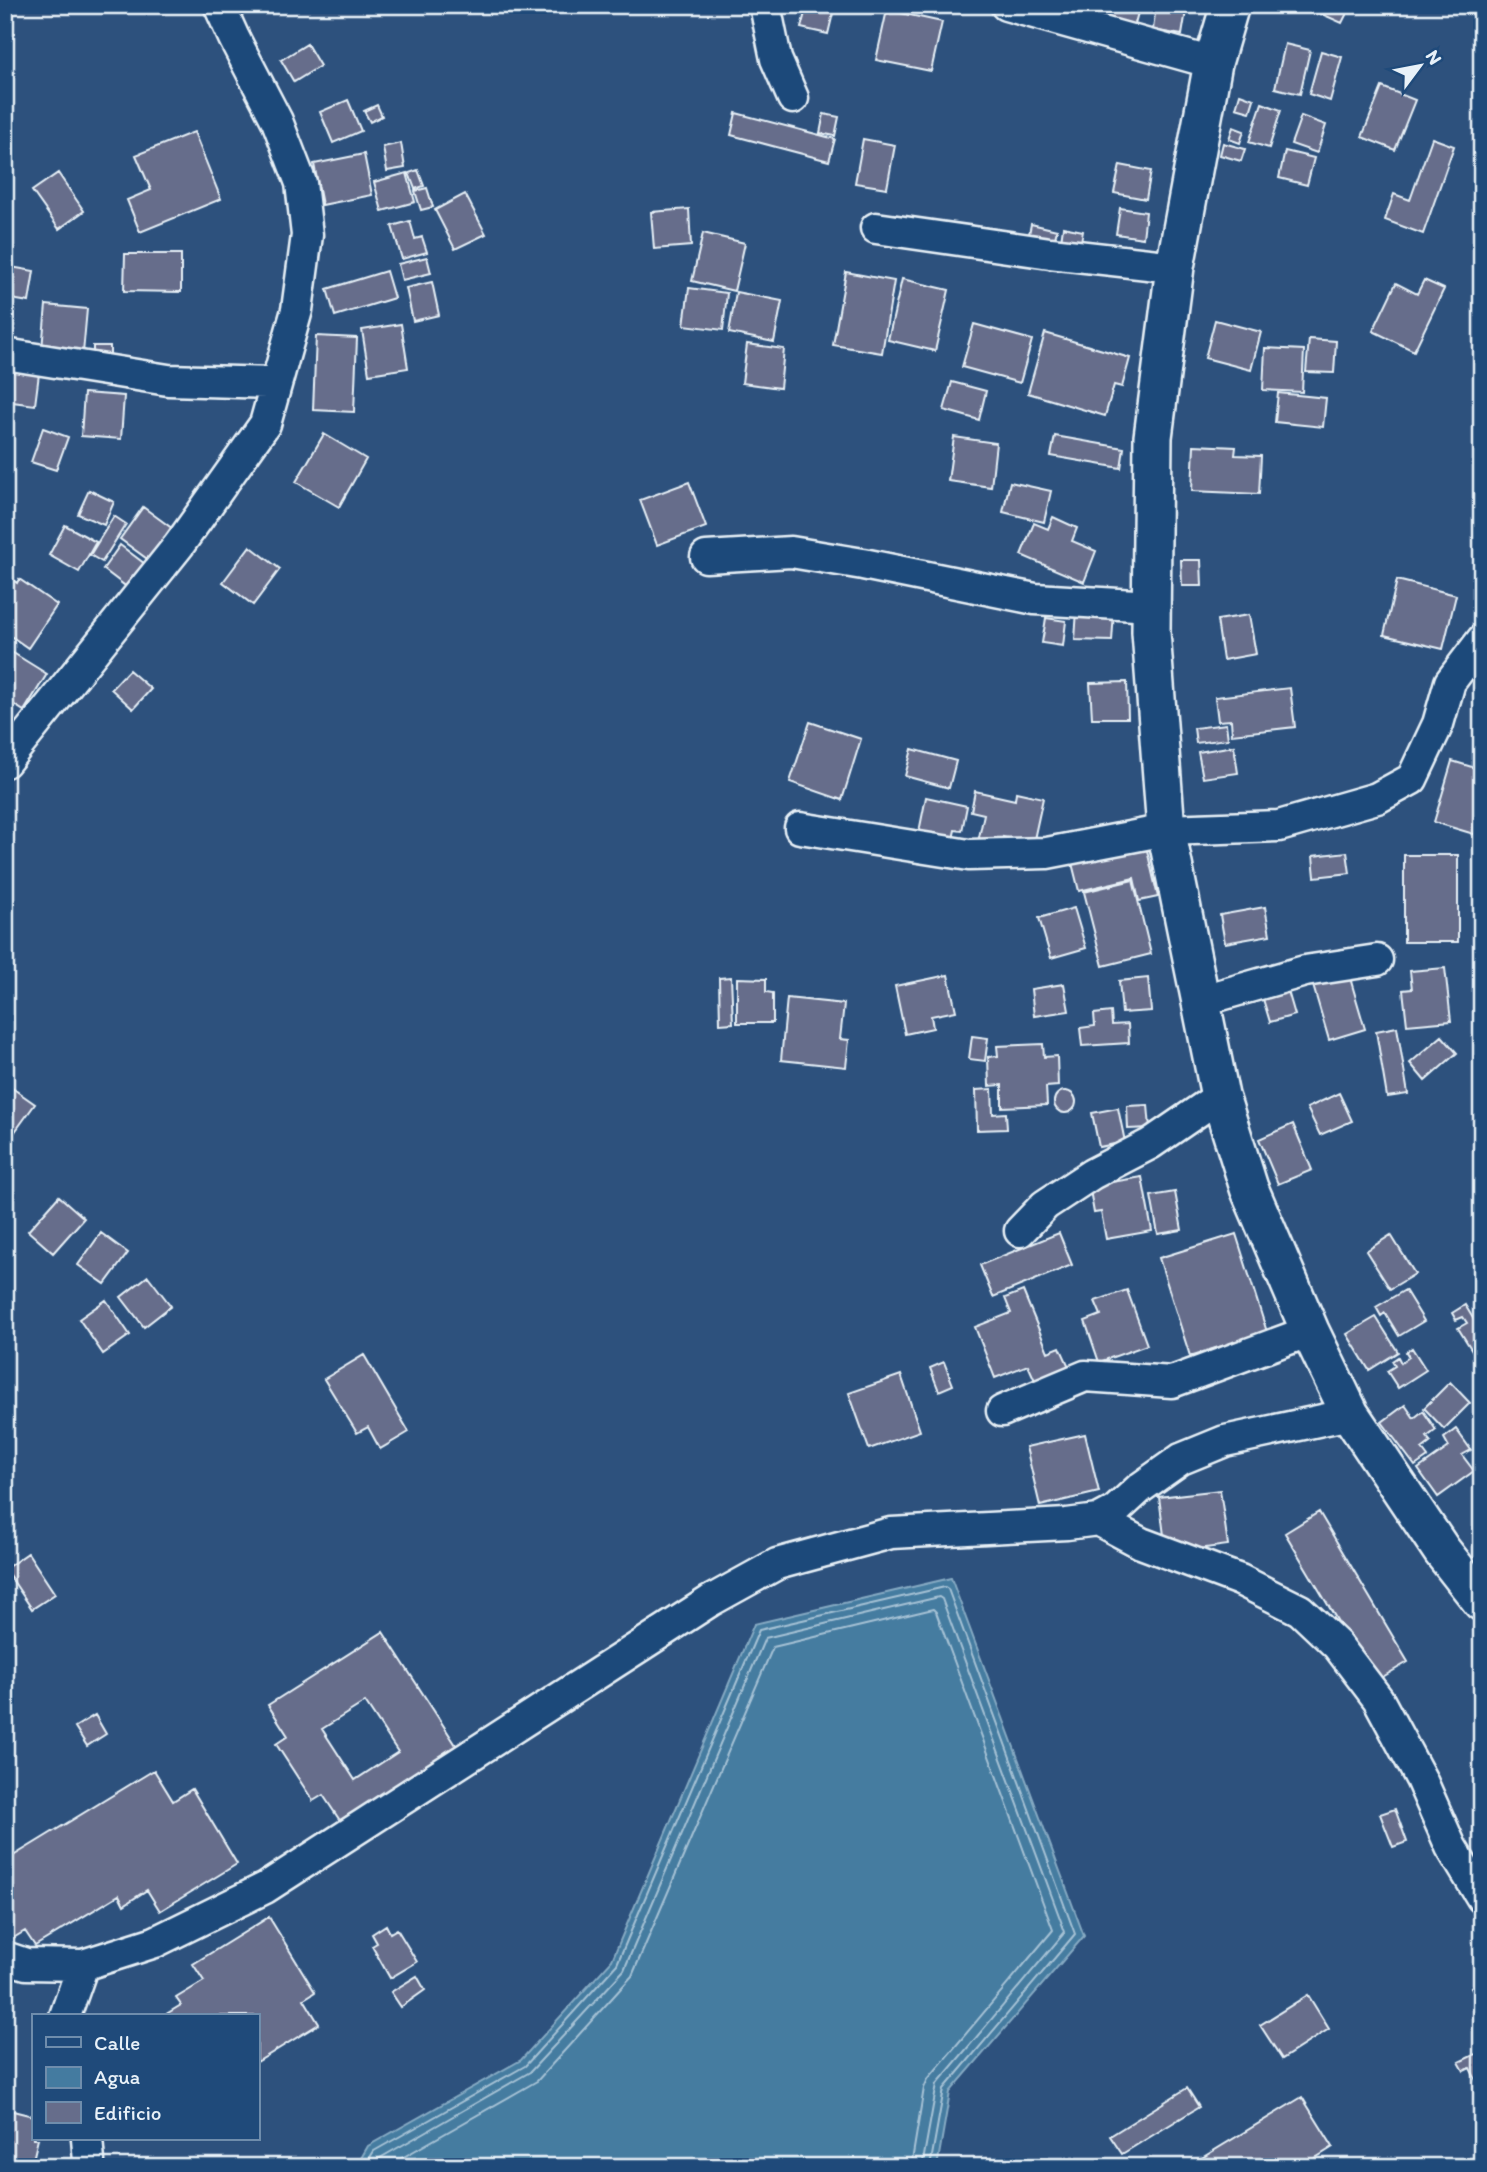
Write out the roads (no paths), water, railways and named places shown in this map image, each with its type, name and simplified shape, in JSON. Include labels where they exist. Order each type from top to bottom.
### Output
[{"type":"main road","points":[[1230,5],[1213,62],[1175,267],[1153,437],[1151,632],[1166,830],[1220,1096],[1249,1188],[1310,1331],[1350,1414],[1443,1551],[1482,1602]]},
{"type":"street","points":[[5,762],[179,545],[265,424],[297,310],[307,236],[301,183],[277,121],[219,5]]},
{"type":"street","points":[[765,5],[776,59],[793,98]]},
{"type":"street","points":[[1006,5],[1213,62]]},
{"type":"street","points":[[876,228],[1050,253],[1175,267]]},
{"type":"street","points":[[5,354],[168,380],[276,383]]},
{"type":"street","points":[[706,556],[791,552],[1035,599],[1152,606]]},
{"type":"street","points":[[800,828],[969,855],[1047,853],[1166,830],[1279,826],[1377,798],[1412,779],[1438,724],[1450,682],[1482,640]]},
{"type":"street","points":[[1200,1002],[1305,971],[1377,960]]},
{"type":"street","points":[[1020,1231],[1045,1205],[1092,1174],[1150,1144],[1220,1096]]},
{"type":"street","points":[[1002,1411],[1085,1376],[1172,1382],[1310,1331]]},
{"type":"street","points":[[5,1957],[26,1964],[83,1965],[155,1942],[265,1888],[710,1601],[777,1564],[891,1533],[1098,1520],[1115,1511],[1140,1488],[1181,1458],[1225,1441],[1350,1414]]},
{"type":"street","points":[[1098,1520],[1141,1543],[1240,1580],[1300,1610],[1337,1645],[1378,1699],[1421,1779],[1451,1847],[1482,1898]]},
{"type":"street","points":[[66,2014],[83,1965]]},
{"type":"street","points":[[87,2140],[87,2167]]},
{"type":"water","points":[[951,1578],[1084,1936],[950,2092],[937,2167],[356,2167],[368,2146],[521,2060],[612,1960],[754,1624]]}]
